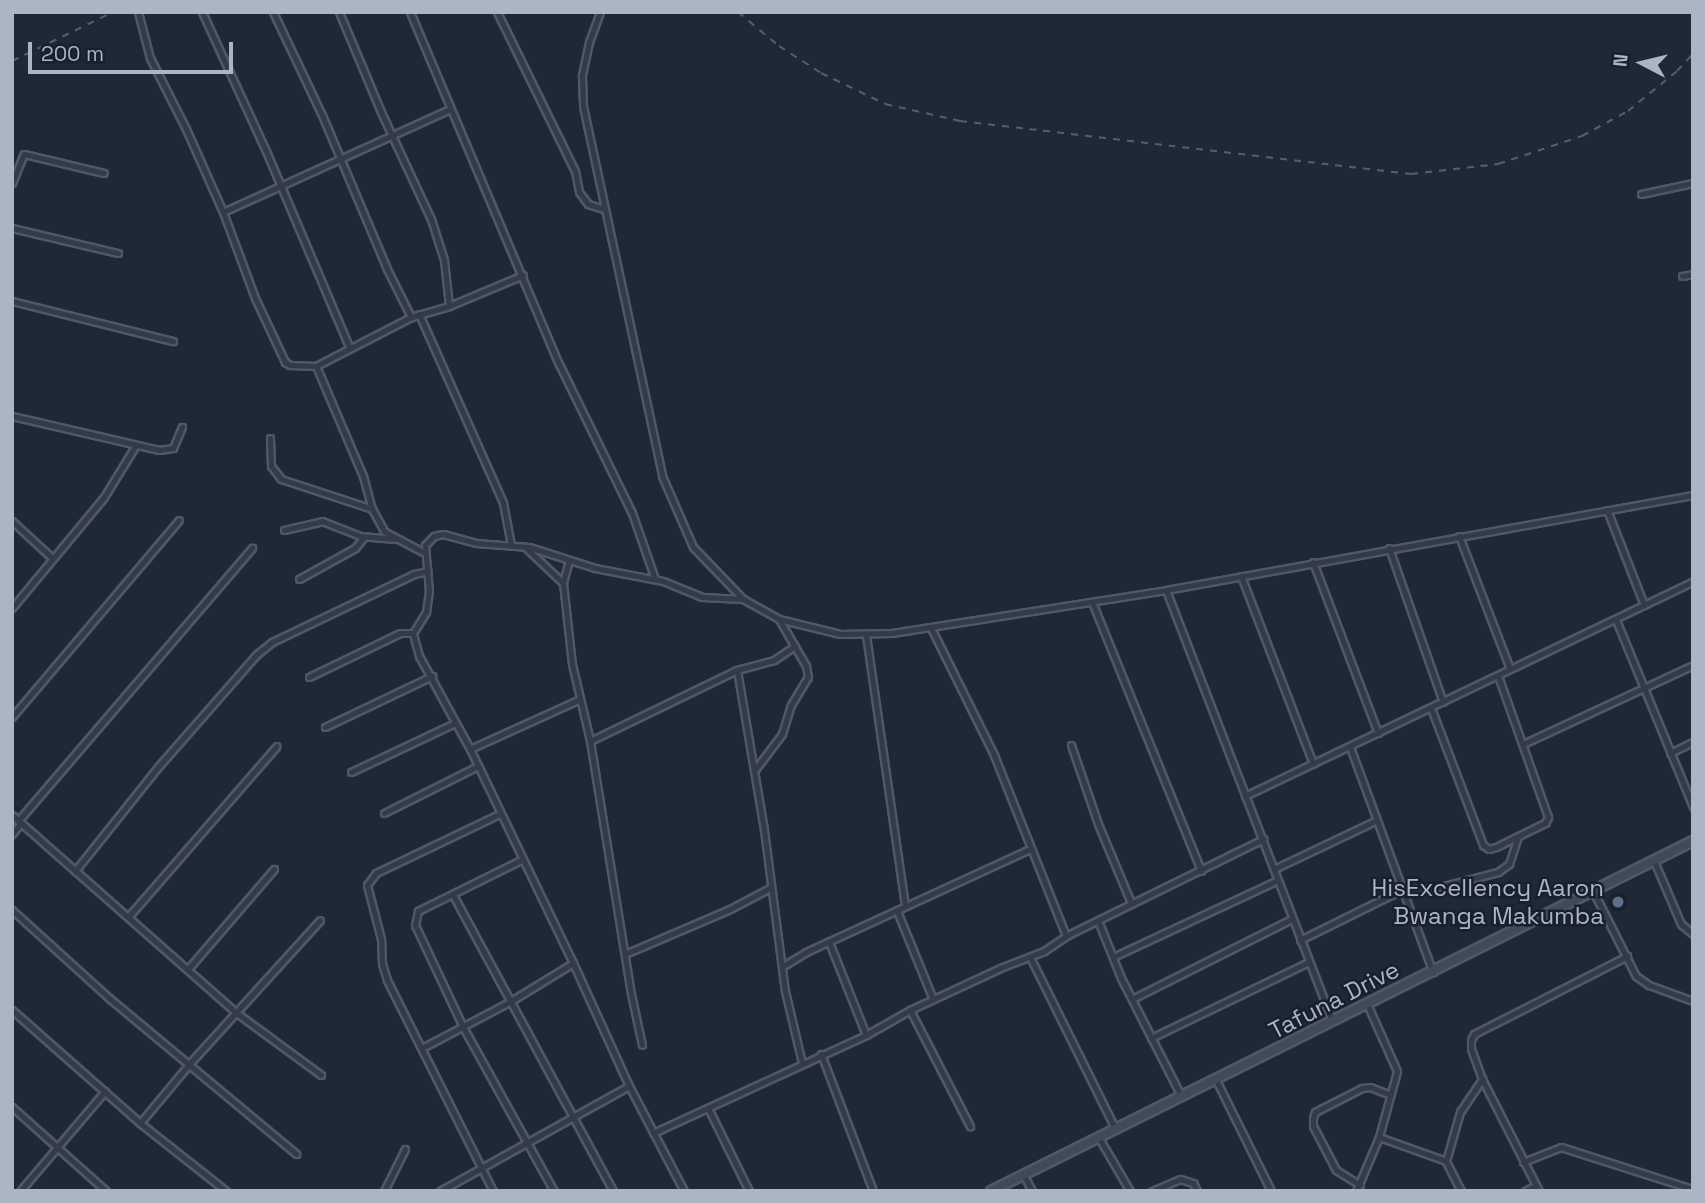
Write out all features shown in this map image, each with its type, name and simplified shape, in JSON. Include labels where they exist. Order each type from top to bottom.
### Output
[{"type":"main road","name":"Tafuna Drive","points":[[991,1191],[1693,841]]},
{"type":"street","points":[[138,12],[150,58],[223,212],[255,298],[281,355],[290,365],[316,366],[411,317],[449,306],[523,275]]},
{"type":"street","points":[[202,12],[349,347]]},
{"type":"street","points":[[274,12],[387,269],[411,317]]},
{"type":"street","points":[[339,12],[431,219],[444,260],[449,306]]},
{"type":"street","points":[[410,12],[559,364],[632,513],[655,579]]},
{"type":"street","points":[[497,12],[575,172],[579,192],[588,204],[603,209]]},
{"type":"street","points":[[600,12],[589,42],[582,76],[583,106],[662,476],[693,548],[743,599],[779,619],[814,629],[866,635],[931,628],[1166,590],[1693,495]]},
{"type":"street","points":[[223,212],[450,109]]},
{"type":"street","points":[[12,183],[24,154],[104,173]]},
{"type":"street","points":[[1641,194],[1693,183]]},
{"type":"street","points":[[12,228],[118,253]]},
{"type":"street","points":[[1682,276],[1693,274]]},
{"type":"street","points":[[12,301],[173,341]]},
{"type":"street","points":[[419,314],[503,503],[509,519],[510,545]]},
{"type":"street","points":[[316,366],[363,475],[372,509],[385,532],[423,552]]},
{"type":"street","points":[[12,416],[159,450],[173,448],[182,427]]},
{"type":"street","points":[[271,438],[271,466],[281,479],[372,509]]},
{"type":"street","points":[[12,608],[104,497],[136,445]]},
{"type":"street","points":[[1607,510],[1644,605]]},
{"type":"street","points":[[12,717],[179,520]]},
{"type":"street","points":[[12,521],[52,558]]},
{"type":"street","points":[[284,530],[322,521],[364,537],[395,539]]},
{"type":"street","points":[[684,1191],[629,1086],[573,963],[476,768],[470,749],[419,656],[413,633],[426,612],[428,571],[423,552],[429,539],[443,534],[476,542],[524,547],[655,579],[702,597],[743,599]]},
{"type":"street","points":[[1459,536],[1510,669]]},
{"type":"street","points":[[299,579],[355,548],[364,537]]},
{"type":"street","points":[[524,547],[564,583]]},
{"type":"street","points":[[12,834],[252,548]]},
{"type":"street","points":[[1389,548],[1443,702]]},
{"type":"street","points":[[569,560],[564,583],[572,664],[590,740],[642,1045]]},
{"type":"street","points":[[1313,562],[1378,733]]},
{"type":"street","points":[[75,871],[158,767],[256,655],[272,642],[414,574],[428,571]]},
{"type":"street","points":[[1241,576],[1314,764]]},
{"type":"street","points":[[1245,796],[1693,582]]},
{"type":"street","points":[[1166,590],[1333,1022]]},
{"type":"street","points":[[1091,602],[1200,871]]},
{"type":"street","points":[[754,771],[782,734],[791,705],[808,677],[806,666],[779,619]]},
{"type":"street","points":[[1616,620],[1693,807]]},
{"type":"street","points":[[931,628],[995,755],[1066,936]]},
{"type":"street","points":[[309,677],[400,634],[413,633]]},
{"type":"street","points":[[866,635],[905,906]]},
{"type":"street","points":[[590,740],[737,670],[774,660],[795,646]]},
{"type":"street","points":[[1523,744],[1693,665]]},
{"type":"street","points":[[737,670],[785,991],[802,1063]]},
{"type":"street","points":[[326,727],[432,676]]},
{"type":"street","points":[[1431,708],[1483,845],[1489,849],[1518,836],[1545,823],[1548,817],[1498,676]]},
{"type":"street","points":[[470,749],[580,699]]},
{"type":"street","points":[[351,772],[455,723]]},
{"type":"street","points":[[1670,752],[1693,742]]},
{"type":"street","points":[[1071,745],[1098,824],[1131,903]]},
{"type":"street","points":[[129,916],[277,746]]},
{"type":"street","points":[[1350,747],[1433,972]]},
{"type":"street","points":[[384,813],[476,768]]},
{"type":"street","points":[[492,1191],[382,964],[381,939],[368,882],[376,873],[499,814]]},
{"type":"street","points":[[12,816],[238,1014],[321,1075]]},
{"type":"street","points":[[1273,869],[1377,820]]},
{"type":"street","points":[[1300,940],[1403,890],[1436,888],[1498,872],[1509,864],[1518,836]]},
{"type":"street","points":[[653,1133],[866,1035],[933,999],[1030,957],[1066,936],[1099,923],[1131,903],[1263,839]]},
{"type":"street","points":[[783,967],[829,942],[1030,849]]},
{"type":"street","points":[[521,860],[418,911],[415,925],[463,1027],[554,1191]]},
{"type":"street","points":[[1654,862],[1681,924],[1693,934]]},
{"type":"street","points":[[187,969],[274,869]]},
{"type":"street","points":[[1113,957],[1278,880]]},
{"type":"street","points":[[625,954],[710,918],[770,888]]},
{"type":"street","points":[[1593,891],[1642,982],[1693,1001]]},
{"type":"street","points":[[453,895],[613,1191]]},
{"type":"street","points":[[897,911],[933,999]]},
{"type":"street","points":[[13,912],[108,998],[190,1063],[296,1154]]},
{"type":"street","points":[[1132,999],[1292,919]]},
{"type":"street","points":[[141,1124],[190,1063],[238,1014],[320,920]]},
{"type":"street","points":[[1099,923],[1132,999],[1181,1096]]},
{"type":"street","points":[[829,942],[866,1035]]},
{"type":"street","points":[[1525,1191],[1537,1188],[1482,1079],[1471,1049],[1474,1034],[1627,956]]},
{"type":"street","points":[[1030,957],[1116,1130]]},
{"type":"street","points":[[1151,1038],[1309,962]]},
{"type":"street","points":[[422,1048],[510,1001],[573,963]]},
{"type":"street","points":[[1367,1004],[1396,1063],[1391,1095],[1379,1137],[1358,1188],[1336,1170],[1313,1125],[1315,1112],[1362,1088],[1370,1087],[1391,1095]]},
{"type":"street","points":[[12,1010],[141,1124],[226,1191]]},
{"type":"street","points":[[910,1010],[970,1126]]},
{"type":"street","points":[[821,1054],[873,1191]]},
{"type":"street","points":[[1461,1191],[1446,1161],[1460,1112],[1482,1079]]},
{"type":"street","points":[[1216,1080],[1272,1191]]},
{"type":"street","points":[[440,1191],[629,1086]]},
{"type":"street","points":[[20,1191],[105,1091]]},
{"type":"street","points":[[12,1107],[106,1191]]},
{"type":"street","points":[[708,1108],[750,1191]]},
{"type":"street","points":[[1379,1137],[1446,1161]]},
{"type":"street","points":[[1099,1138],[1130,1191]]},
{"type":"street","points":[[1523,1162],[1561,1147],[1693,1189]]},
{"type":"street","points":[[384,1191],[405,1149]]},
{"type":"street","points":[[1023,1174],[1032,1191]]},
{"type":"street","points":[[1152,1191],[1180,1179],[1193,1183],[1197,1191]]},
{"type":"railway","points":[[12,61],[113,12]]},
{"type":"railway","points":[[738,12],[779,46],[821,73],[885,104],[960,121],[1411,174],[1498,164],[1582,136],[1628,111],[1677,71],[1693,54]]},
{"type":"place","name":"HisExcellency Aaron Bwanga Makumba","points":[[1618,902]]}]
